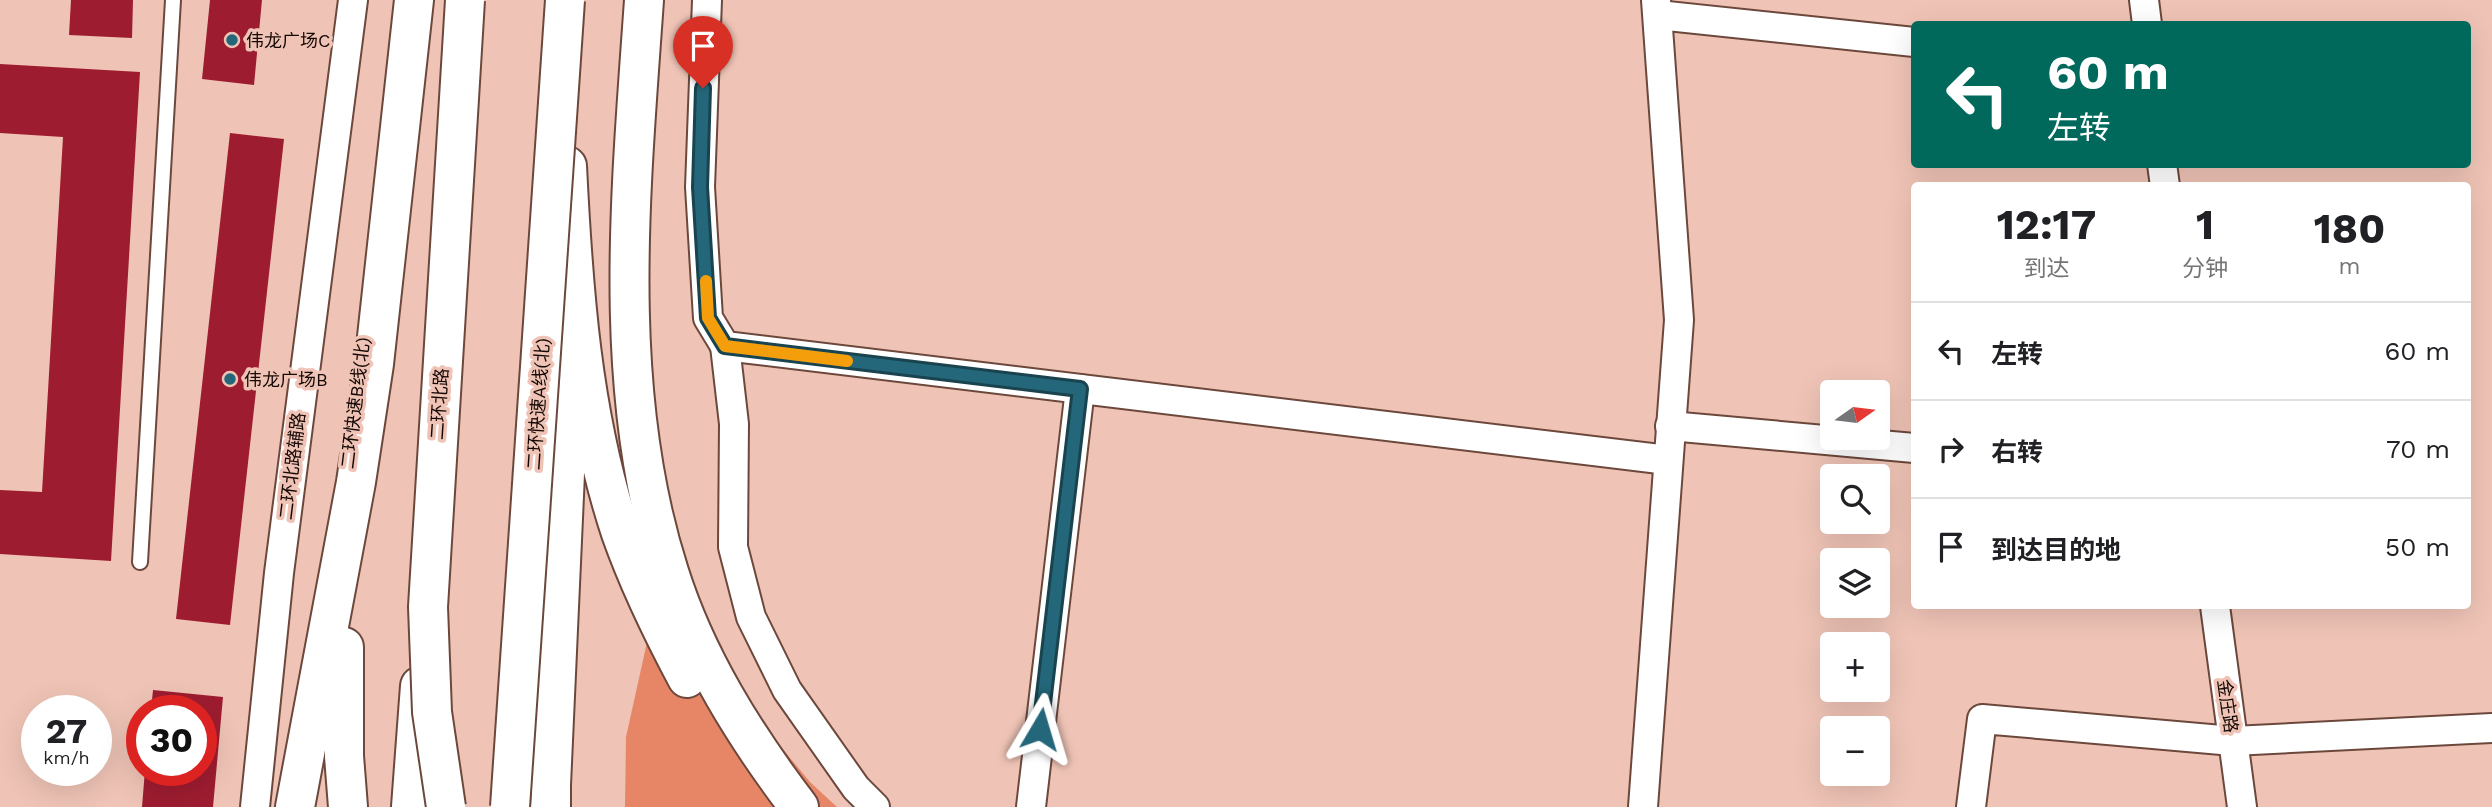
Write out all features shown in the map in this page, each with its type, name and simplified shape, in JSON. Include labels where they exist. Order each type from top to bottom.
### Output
[{"type":"main road","name":"二环快速B线(北)","points":[[309,807],[400,0]]},
{"type":"main road","points":[[348,807],[342,681],[346,601],[365,422],[388,250],[414,0]]},
{"type":"main road","points":[[446,807],[432,712],[428,607],[466,0]]},
{"type":"main road","name":"二环北路","points":[[411,807],[466,0]]},
{"type":"main road","points":[[645,0],[635,142],[631,285],[635,386],[644,467],[662,548],[689,625],[713,676],[742,727],[799,807]]},
{"type":"main road","points":[[551,802],[567,429],[564,6]]},
{"type":"main road","points":[[564,6],[571,242],[583,356],[599,448],[621,532],[650,609],[688,680],[734,745],[792,807]]},
{"type":"main road","name":"二环快速A线(北)","points":[[510,807],[564,6]]},
{"type":"main road","points":[[295,807],[365,422]]},
{"type":"street","name":"二环北路辅路","points":[[255,807],[279,573],[353,0]]},
{"type":"street","points":[[707,0],[700,187],[708,318],[725,346],[734,424],[733,547],[751,617],[787,690],[856,788],[875,807]]},
{"type":"street","points":[[2144,0],[2147,21]]},
{"type":"street","points":[[1643,807],[1679,320],[1657,8],[1911,42]]},
{"type":"street","points":[[725,346],[1668,460]]},
{"type":"street","points":[[1031,807],[1080,389]]},
{"type":"street","points":[[1670,426],[1911,448]]},
{"type":"street","name":"金庄路","points":[[2215,609],[2242,807]]},
{"type":"street","points":[[1971,807],[1982,719],[2233,741],[2492,728]]},
{"type":"lane","points":[[139,562],[173,0]]},
{"type":"shaded area","points":[[657,597],[810,782],[837,807],[625,807],[626,737]]},
{"type":"building","points":[[71,0],[133,0],[132,38],[69,35]]},
{"type":"building","name":"伟龙广场C","points":[[210,0],[262,0],[254,85],[202,79]]},
{"type":"building","points":[[0,64],[140,72],[111,561],[0,554],[0,490],[42,492],[63,137],[0,133]]},
{"type":"building","name":"伟龙广场B","points":[[230,133],[284,139],[230,625],[176,619]]},
{"type":"building","points":[[153,690],[203,695],[152,695]]},
{"type":"building","points":[[217,696],[223,697],[217,763]]},
{"type":"building","points":[[144,786],[215,786],[213,807],[142,807]]},
{"type":"slow traffic","points":[[706,281],[708,318],[725,346],[847,361]]},
{"type":"place","name":"伟龙广场C","points":[[232,40]]},
{"type":"place","name":"伟龙广场B","points":[[230,379]]},
{"type":"route","points":[[703,88],[700,187],[708,318],[725,346],[1080,389],[1040,729]]}]
